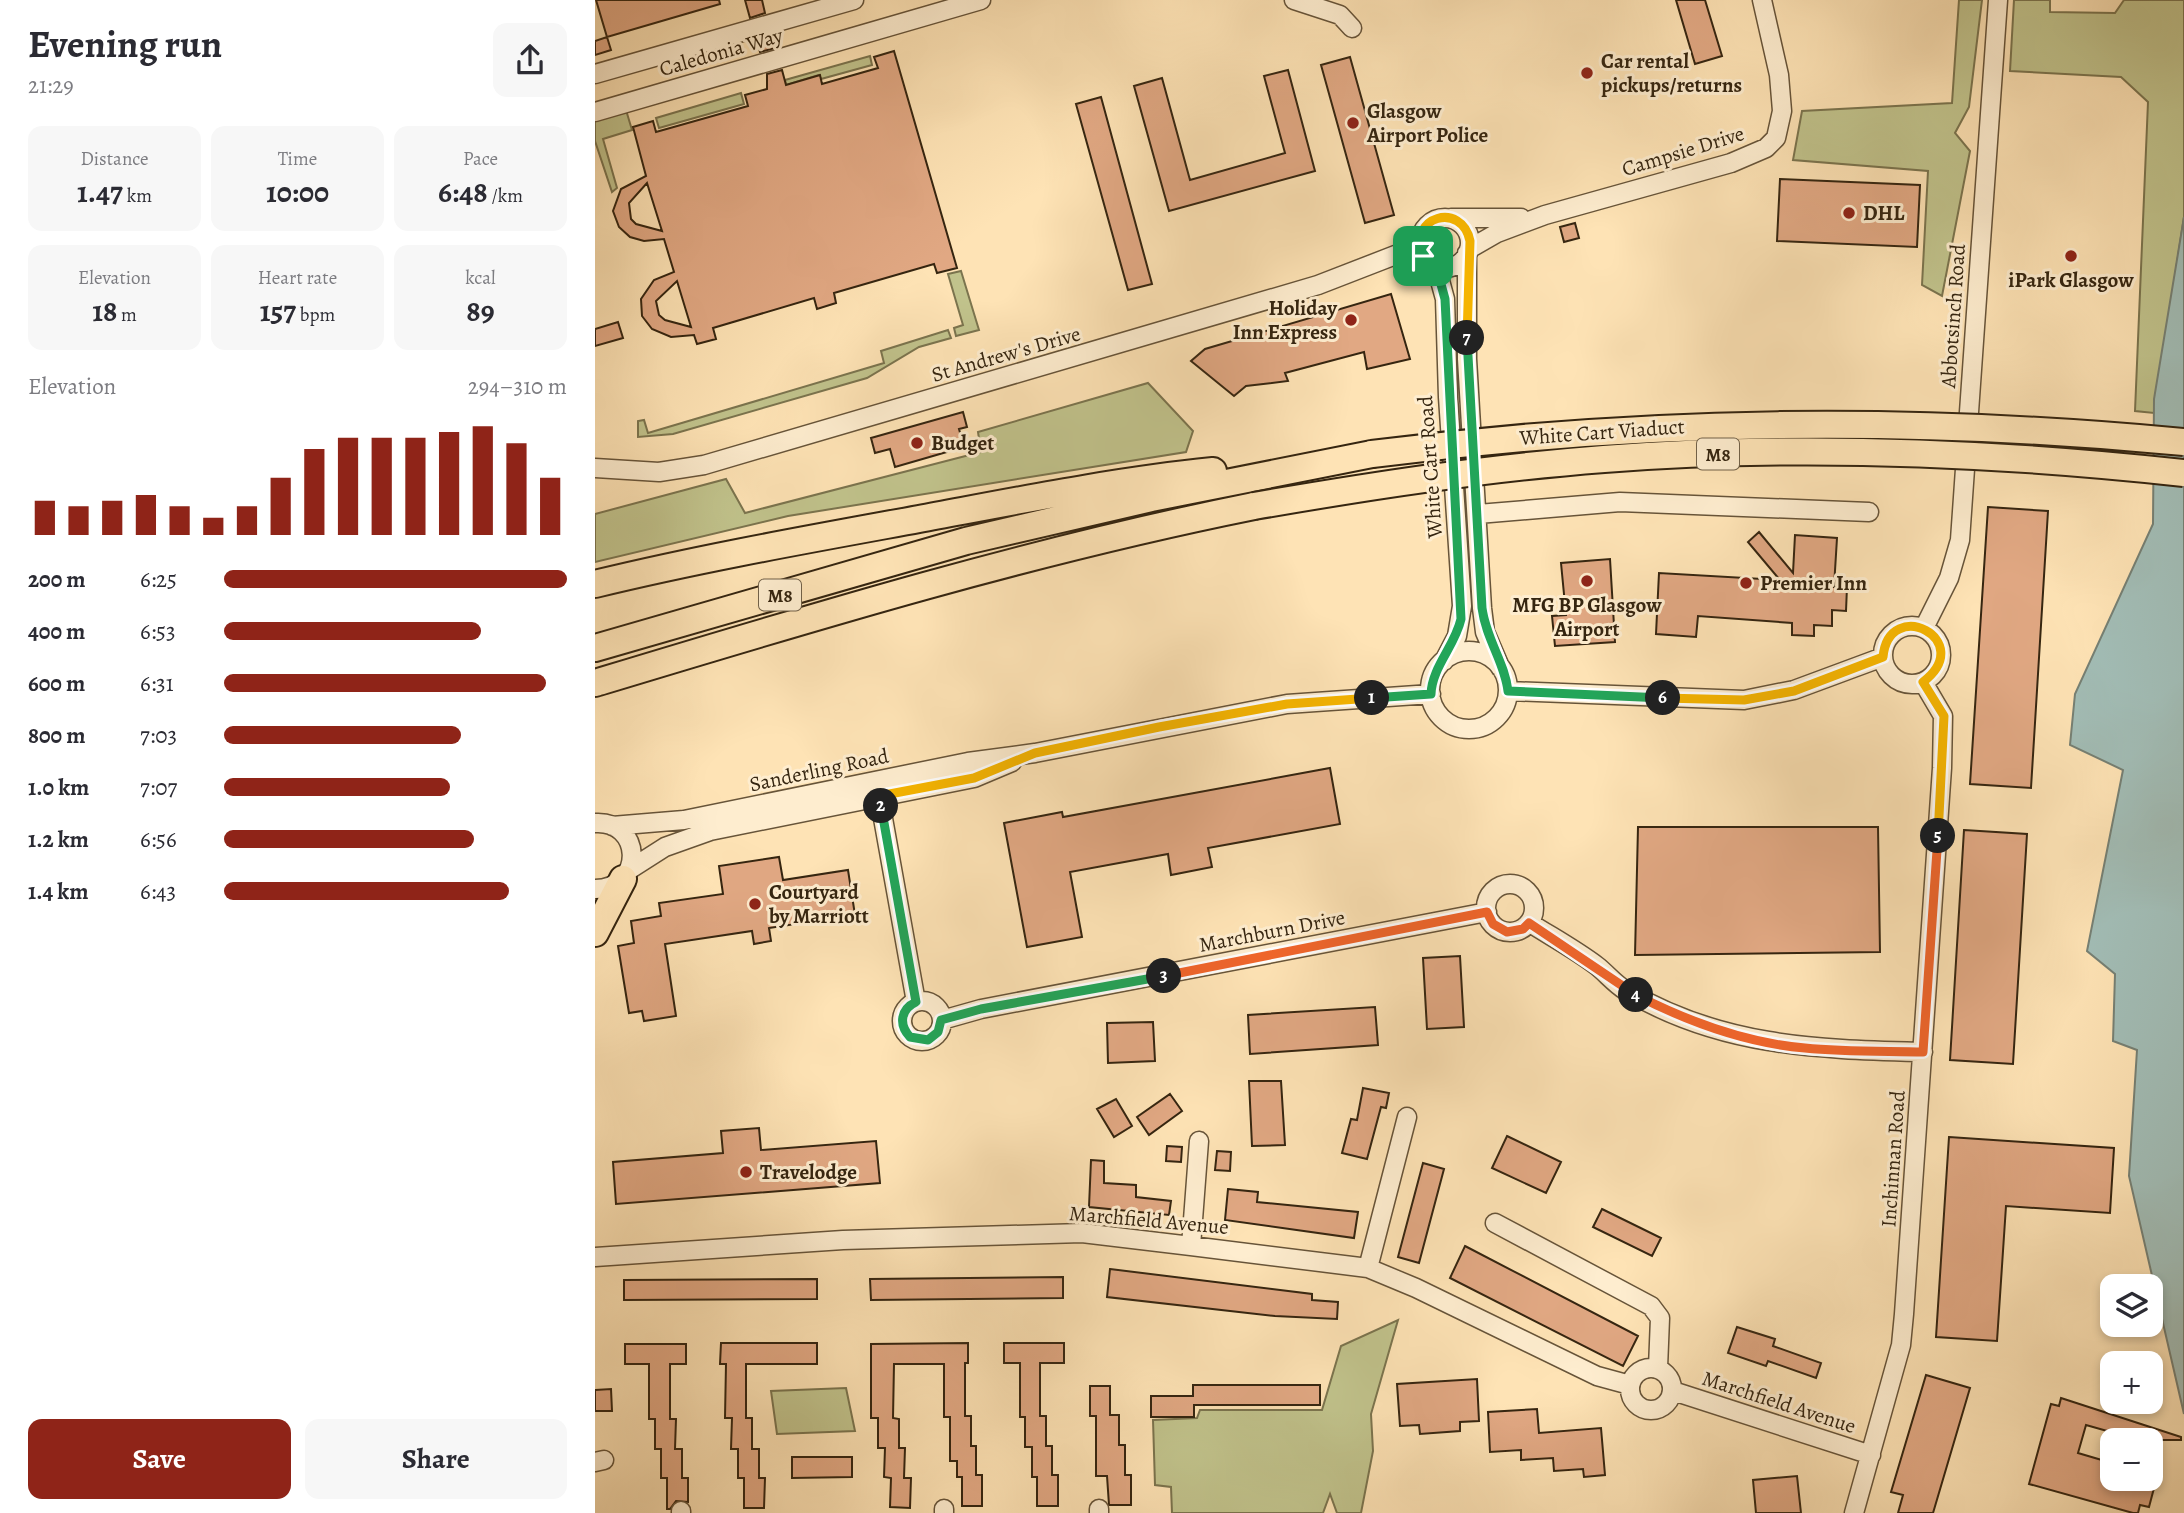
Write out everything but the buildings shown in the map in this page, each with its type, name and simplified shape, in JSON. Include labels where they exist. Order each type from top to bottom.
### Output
[{"type":"highway","name":"White Cart Viaduct","points":[[1149,488],[1372,454],[1563,432],[1665,426],[1811,423],[2007,428],[2184,442]]},
{"type":"highway","name":"White Cart Viaduct","points":[[818,615],[1160,525],[1254,506],[1446,475],[1605,459],[1699,454],[1931,453],[2184,473]]},
{"type":"highway","points":[[595,584],[687,562],[1149,488]]},
{"type":"highway","name":"M8","points":[[595,648],[1149,488]]},
{"type":"highway","points":[[595,697],[818,615]]},
{"type":"highway","name":"M8","points":[[595,682],[818,615]]},
{"type":"highway","points":[[595,933],[626,875]]},
{"type":"street","name":"Caledonia Way","points":[[595,74],[854,0]]},
{"type":"street","name":"Caledonia Way","points":[[595,112],[981,0]]},
{"type":"street","points":[[1294,0],[1340,15],[1352,28]]},
{"type":"street","name":"Campsie Drive","points":[[1468,251],[1497,233],[1545,215],[1753,156],[1771,143],[1780,126],[1781,102],[1779,75],[1762,0]]},
{"type":"street","name":"Abbotsinch Road","points":[[1924,628],[1949,578],[1960,540],[1998,0]]},
{"type":"street","name":"Campsie Drive","points":[[1451,218],[1508,219],[1545,215]]},
{"type":"street","points":[[1451,218],[1468,233],[1468,251],[1453,266],[1430,261],[1420,247],[1422,231],[1435,219],[1451,218]]},
{"type":"street","name":"White Cart Road","points":[[1468,251],[1467,359],[1482,608],[1485,632],[1500,667]]},
{"type":"street","name":"St Andrew's Drive","points":[[595,468],[659,472],[704,465],[1306,289],[1398,254],[1430,261]]},
{"type":"street","name":"White Cart Road","points":[[1430,261],[1445,299],[1448,397],[1462,606],[1457,636],[1444,661]]},
{"type":"street","points":[[1478,514],[1620,502],[1870,512]]},
{"type":"street","points":[[1907,626],[1924,628],[1938,642],[1941,654],[1934,673],[1923,682],[1913,684],[1897,680],[1889,673],[1883,657],[1884,647],[1898,629],[1907,626]]},
{"type":"street","points":[[1469,651],[1487,656],[1500,667],[1508,691],[1501,712],[1494,720],[1475,729],[1464,729],[1444,720],[1437,712],[1431,694],[1434,674],[1444,661],[1469,651]]},
{"type":"street","points":[[1508,691],[1744,700],[1794,691],[1883,657]]},
{"type":"street","name":"Inchinnan Road","points":[[1854,1513],[1901,1345],[1944,716],[1923,682]]},
{"type":"street","name":"Sanderling Road","points":[[604,825],[684,820],[968,762],[1035,753],[1287,704],[1431,694]]},
{"type":"street","name":"Sanderling Road","points":[[595,889],[615,886],[665,847],[691,836],[974,778],[1035,753]]},
{"type":"street","points":[[879,796],[916,1002],[936,1007],[941,1020]]},
{"type":"street","points":[[604,825],[628,839],[632,850],[626,875]]},
{"type":"street","points":[[1516,885],[1533,900],[1533,915],[1523,929],[1507,932],[1493,924],[1487,912],[1487,904],[1495,890],[1516,885]]},
{"type":"street","name":"Marchburn Drive","points":[[916,1002],[909,1005],[902,1018],[902,1026],[910,1037],[928,1040],[938,1032],[941,1020],[981,1009],[1487,912]]},
{"type":"street","points":[[1529,923],[1596,965],[1623,989],[1677,1016],[1723,1033],[1803,1048],[1923,1052]]},
{"type":"street","points":[[1368,1268],[1407,1117]]},
{"type":"street","points":[[1191,1246],[1199,1141]]},
{"type":"street","points":[[1495,1223],[1651,1306],[1660,1318],[1658,1368],[1637,1372],[1630,1385]]},
{"type":"street","name":"Marchfield Avenue","points":[[595,1257],[842,1240],[1082,1233],[1368,1268],[1416,1288],[1597,1376],[1630,1385],[1632,1398],[1648,1410],[1667,1403],[1673,1391],[1669,1377],[1658,1368]]},
{"type":"street","name":"Marchfield Avenue","points":[[1673,1391],[1871,1455]]},
{"type":"green space","points":[[1959,0],[1982,0],[1969,107],[1955,133],[1970,151],[1942,296],[1922,285],[1928,171],[1793,160],[1802,111],[1952,103]]},
{"type":"green space","points":[[2014,0],[2050,0],[2050,12],[2115,13],[2124,0],[2184,0],[2184,217],[2154,413],[2135,411],[2148,102],[2121,77],[2010,71]]},
{"type":"green space","points":[[870,56],[872,65],[821,79],[819,75],[786,85],[785,80]]},
{"type":"green space","points":[[741,93],[744,104],[659,128],[656,118]]},
{"type":"green space","points":[[626,110],[632,130],[603,139],[617,188],[612,192],[595,141],[595,119]]},
{"type":"green space","points":[[961,271],[979,330],[956,336],[954,328],[963,325],[948,274]]},
{"type":"green space","points":[[948,330],[951,338],[919,347],[867,378],[673,434],[638,437],[638,421],[644,420],[648,433],[884,363],[881,351]]},
{"type":"green space","points":[[1148,383],[1193,431],[1186,452],[788,516],[595,562],[595,514],[726,479],[745,513],[981,452],[978,432]]},
{"type":"green space","points":[[1398,1320],[1371,1414],[1373,1451],[1361,1513],[1337,1513],[1330,1494],[1323,1513],[1172,1513],[1171,1487],[1155,1485],[1153,1420],[1197,1418],[1200,1410],[1322,1410],[1341,1346]]},
{"type":"green space","points":[[846,1388],[855,1431],[777,1434],[771,1391]]},
{"type":"water","points":[[2184,217],[2184,1414],[2163,1323],[2163,1274],[2152,1274],[2129,1176],[2137,1050],[2113,1041],[2115,974],[2087,951],[2123,770],[2070,745],[2075,694],[2153,524],[2154,399]]},
{"type":"place","name":"Car rental pickups/returns","points":[[1587,73]]},
{"type":"place","name":"Glasgow Airport Police","points":[[1353,123]]},
{"type":"place","name":"DHL","points":[[1849,213]]},
{"type":"place","name":"iPark Glasgow","points":[[2071,256]]},
{"type":"place","name":"Holiday Inn Express","points":[[1351,320]]},
{"type":"place","name":"Budget","points":[[917,443]]},
{"type":"place","name":"MFG BP Glasgow Airport","points":[[1587,581]]},
{"type":"place","name":"Premier Inn","points":[[1746,583]]},
{"type":"place","name":"Courtyard by Marriott","points":[[755,904]]},
{"type":"place","name":"Travelodge","points":[[746,1172]]},
{"type":"route","points":[[1451,218],[1458,221],[1468,233],[1467,359],[1482,608],[1485,632],[1505,674],[1508,691],[1744,700],[1794,691],[1883,657],[1884,647],[1898,629],[1917,626],[1933,634],[1941,654],[1940,664],[1923,682],[1944,716],[1923,1052],[1803,1048],[1723,1033],[1677,1016],[1623,989],[1596,965],[1529,923],[1515,932],[1499,929],[1487,912],[1109,987],[981,1009],[941,1020],[938,1032],[928,1040],[915,1039],[905,1032],[902,1026],[904,1011],[916,1002],[879,796],[974,778],[1035,753],[1159,727],[1287,704],[1431,694],[1434,674],[1457,636],[1462,606],[1448,397],[1445,299],[1436,266],[1423,256],[1419,239],[1427,224],[1435,219],[1451,218]]}]
